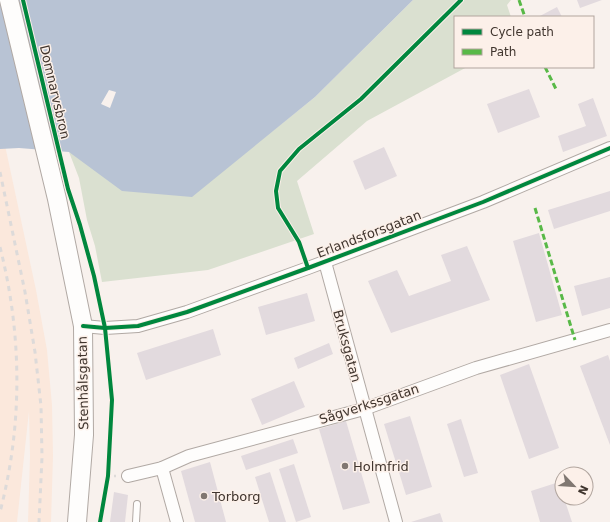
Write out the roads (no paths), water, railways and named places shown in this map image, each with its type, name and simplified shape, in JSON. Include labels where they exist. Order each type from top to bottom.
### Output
[{"type":"street","name":"Domnarvsbron","points":[[9,0],[57,199]]},
{"type":"street","name":"Erlandsforsgatan","points":[[83,326],[105,328],[138,326],[187,312],[325,262],[483,202],[610,148]]},
{"type":"street","name":"Stenhålsgatan","points":[[57,199],[83,326],[84,435],[77,522]]},
{"type":"street","name":"Bruksgatan","points":[[325,262],[396,522]]},
{"type":"street","name":"Sågverkssgatan","points":[[128,476],[162,468],[189,456],[364,409],[476,368],[610,330]]},
{"type":"street","points":[[162,468],[177,522]]},
{"type":"lane","points":[[136,522],[137,504]]},
{"type":"water","points":[[0,0],[413,0],[315,97],[192,197],[122,191],[69,152],[19,148],[0,149]],"holes":[[[109,90],[116,92],[110,108],[101,104]]]},
{"type":"railway","points":[[0,172],[25,292],[35,352],[41,406],[42,457],[39,522]]},
{"type":"railway","points":[[0,247],[13,313],[17,379],[13,446],[8,479],[0,512]]},
{"type":"place","name":"Holmfrid","points":[[345,466]]},
{"type":"place","name":"Torborg","points":[[204,496]]}]
